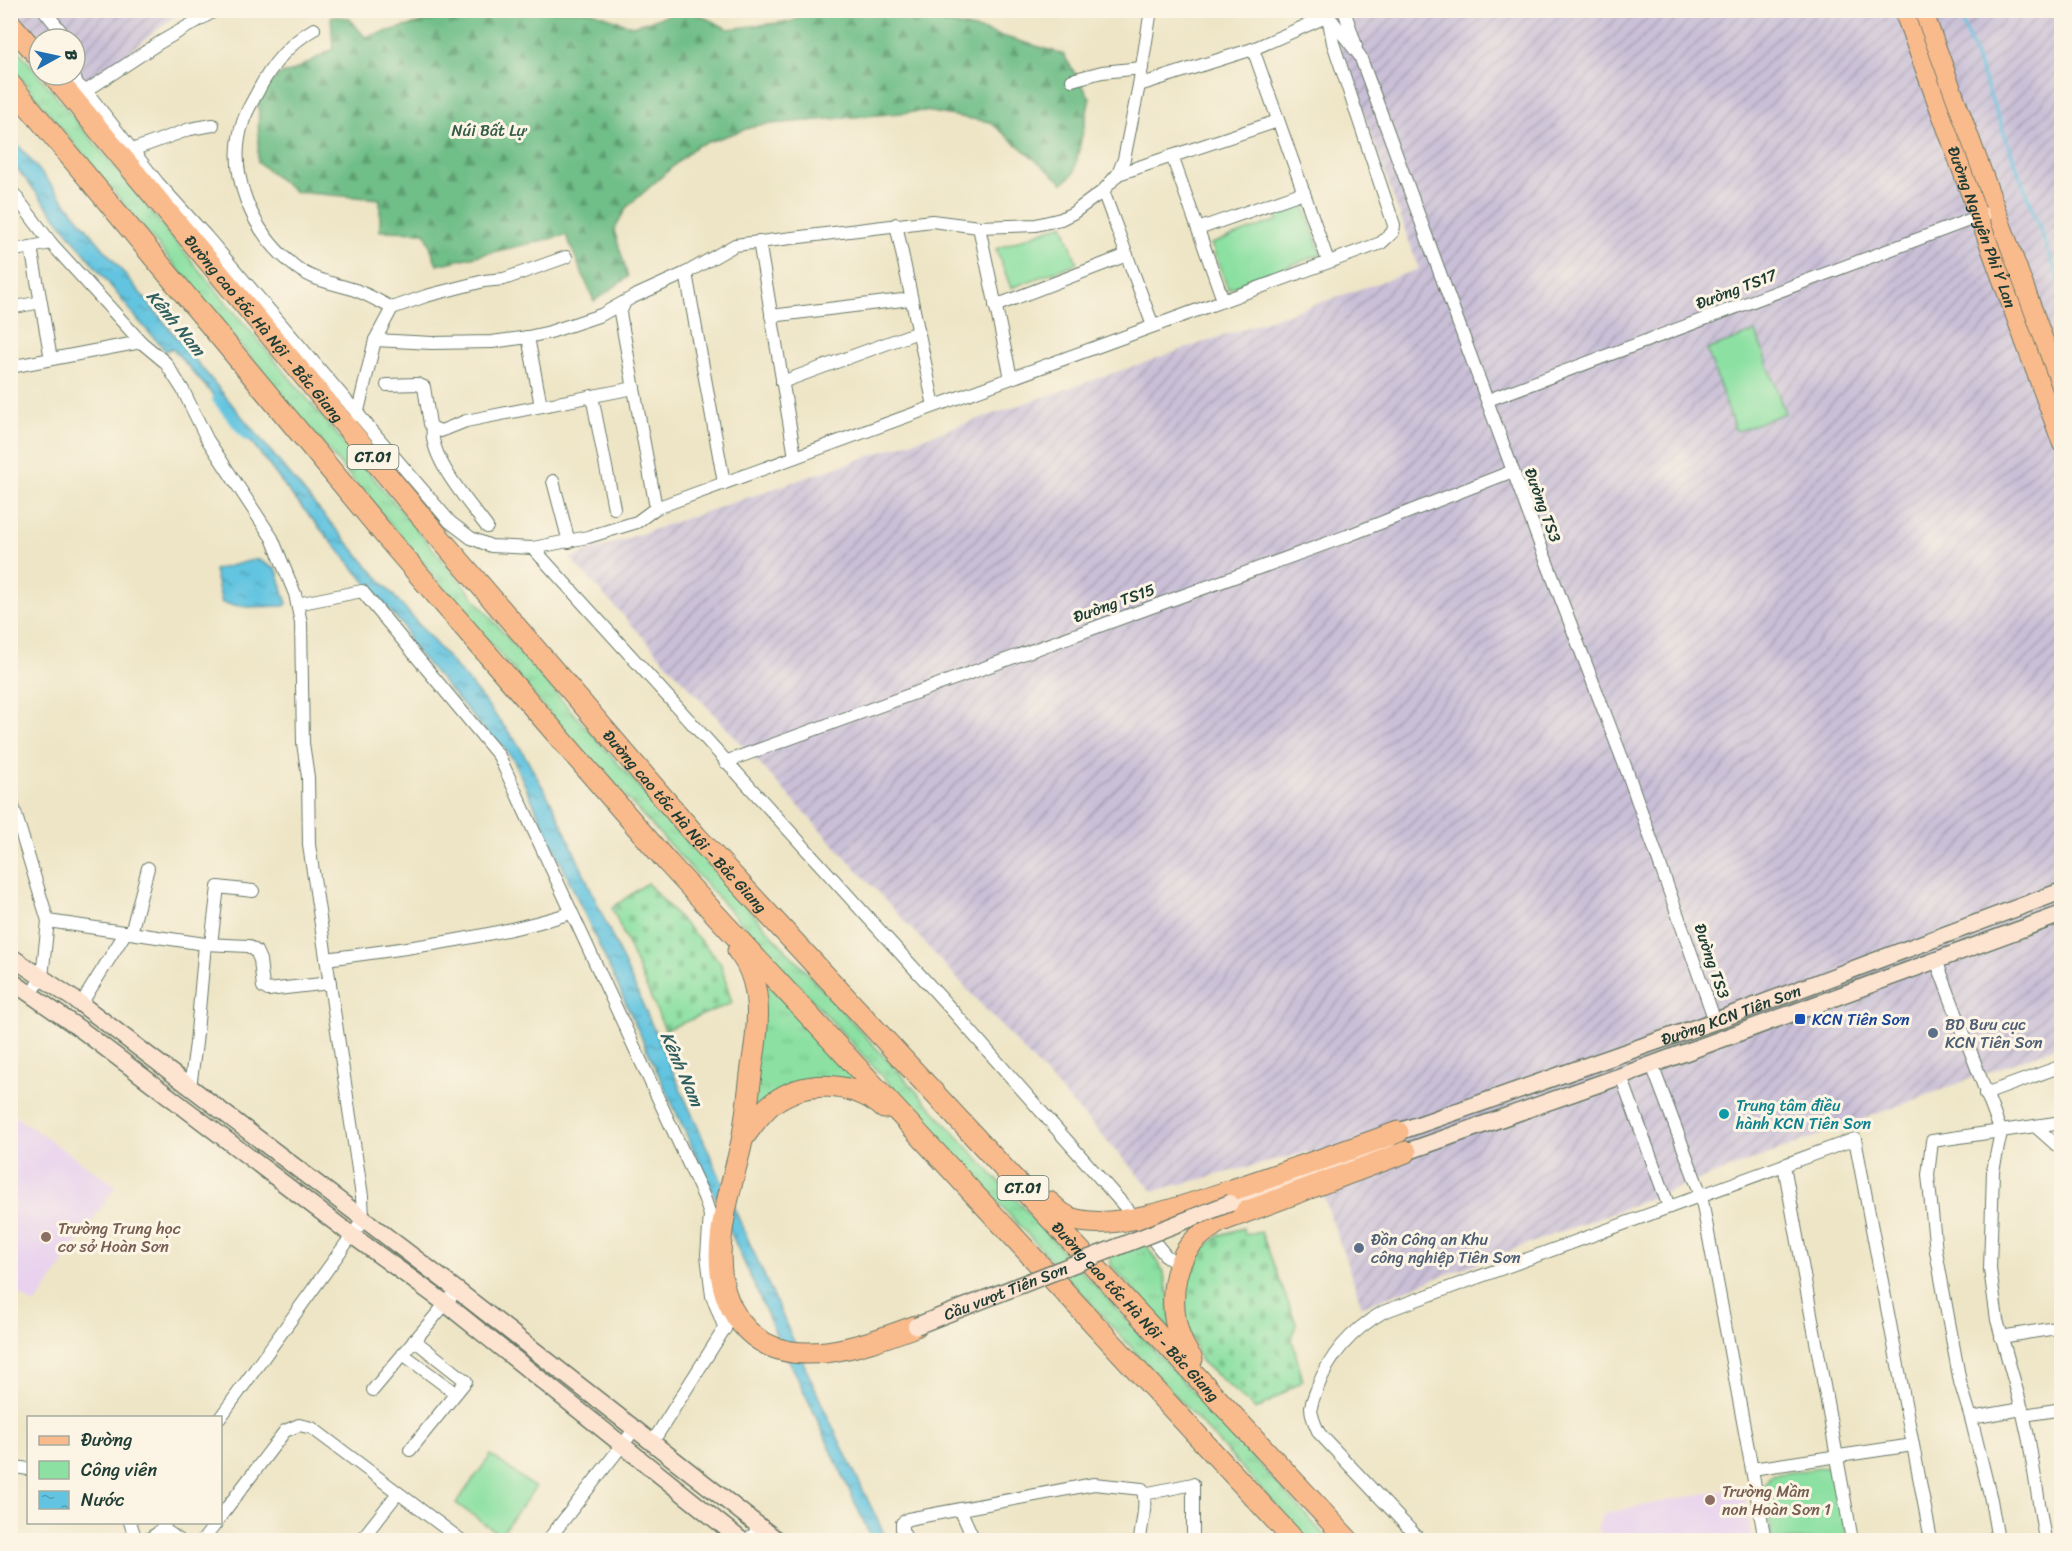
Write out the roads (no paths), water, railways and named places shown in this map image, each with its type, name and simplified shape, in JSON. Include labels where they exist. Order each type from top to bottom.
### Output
[{"type":"highway","points":[[10,23],[27,43]]},
{"type":"highway","name":"CT.01","points":[[10,84],[394,546],[668,863],[1294,1540]]},
{"type":"highway","name":"Đường cao tốc Hà Nội - Bắc Giang","points":[[63,87],[426,522],[696,836],[1348,1540]]},
{"type":"highway","points":[[526,699],[604,802],[662,870],[747,962],[754,982],[757,1027],[742,1138],[726,1209],[722,1244],[720,1275],[730,1321],[763,1342],[776,1347],[812,1353],[852,1347],[916,1326]]},
{"type":"highway","points":[[696,836],[761,894],[1038,1192],[1065,1216],[1076,1220],[1099,1222],[1136,1218],[1402,1142]]},
{"type":"highway","points":[[742,1138],[772,1104],[805,1088],[824,1086],[863,1093],[883,1107],[999,1232],[1070,1297]]},
{"type":"highway","points":[[1354,1540],[1337,1515],[1190,1356],[1180,1338],[1176,1323],[1176,1282],[1186,1251],[1202,1233],[1219,1222],[1402,1142]]},
{"type":"main road","name":"Đường Nguyên Phi Ỷ Lan","points":[[1903,10],[2061,388]]},
{"type":"main road","name":"Đường Nguyên Phi Ỷ Lan","points":[[1923,10],[2061,444]]},
{"type":"main road","name":"Đường KCN Tiên Sơn","points":[[1402,1142],[2061,891]]},
{"type":"main road","name":"Đường KCN Tiên Sơn","points":[[1402,1142],[1621,1076],[2061,914]]},
{"type":"main road","points":[[10,956],[81,1004],[457,1290],[777,1540]]},
{"type":"main road","points":[[10,980],[445,1303],[741,1540]]},
{"type":"main road","points":[[1715,1021],[1722,1039]]},
{"type":"main road","name":"Cầu vượt Tiên Sơn","points":[[916,1326],[1230,1203],[1402,1142]]},
{"type":"street","points":[[44,10],[57,27]]},
{"type":"street","points":[[86,91],[159,43],[216,10]]},
{"type":"street","points":[[375,340],[432,343],[492,342],[528,337],[601,315],[633,297],[686,273],[735,245],[932,220],[979,227],[1049,223],[1073,213],[1103,190],[1118,174],[1124,159],[1151,10]]},
{"type":"street","points":[[1344,10],[1360,56]]},
{"type":"street","points":[[81,87],[158,183],[450,522],[471,538],[491,546],[532,548],[568,542],[637,522],[656,508],[1381,243],[1393,232],[1394,225],[1333,43],[1326,13],[1253,49],[1139,85]]},
{"type":"street","name":"Đường TS3","points":[[1326,13],[1360,56],[1513,471],[1627,771],[1715,1021]]},
{"type":"street","points":[[314,29],[302,36],[267,72],[247,113],[237,150],[240,181],[250,212],[270,241],[291,264],[313,279],[356,290],[392,308]]},
{"type":"street","points":[[1253,49],[1328,261]]},
{"type":"street","points":[[1072,80],[1102,72],[1142,68]]},
{"type":"street","points":[[1118,174],[1278,121]]},
{"type":"street","points":[[132,150],[190,129],[213,125]]},
{"type":"street","points":[[1172,156],[1223,300]]},
{"type":"street","points":[[10,189],[51,243],[141,342],[165,362],[183,390],[207,439],[272,538],[295,594],[301,623],[303,743],[308,777],[309,845],[362,1196],[363,1220],[221,1416]]},
{"type":"street","points":[[1103,190],[1153,326]]},
{"type":"street","points":[[1197,229],[1304,192]]},
{"type":"street","name":"Đường TS17","points":[[1488,400],[1987,213]]},
{"type":"street","points":[[897,224],[934,406]]},
{"type":"street","points":[[979,227],[1011,378]]},
{"type":"street","points":[[759,241],[795,457]]},
{"type":"street","points":[[10,251],[51,243]]},
{"type":"street","points":[[31,247],[51,359]]},
{"type":"street","points":[[996,306],[1127,255]]},
{"type":"street","points":[[357,415],[375,340],[392,308],[426,296],[484,281],[504,279],[566,257]]},
{"type":"street","points":[[686,273],[724,483]]},
{"type":"street","points":[[771,316],[911,299]]},
{"type":"street","points":[[10,308],[40,302]]},
{"type":"street","points":[[624,304],[620,313],[656,508]]},
{"type":"street","points":[[782,382],[918,332]]},
{"type":"street","points":[[528,337],[541,406]]},
{"type":"street","points":[[10,367],[141,342]]},
{"type":"street","points":[[387,385],[417,384],[424,387],[430,424],[441,431],[466,422],[634,388]]},
{"type":"street","points":[[592,396],[614,508]]},
{"type":"street","points":[[433,428],[435,446],[447,473],[487,527]]},
{"type":"street","name":"Đường TS15","points":[[725,762],[1347,536],[1513,471]]},
{"type":"street","points":[[553,481],[568,542]]},
{"type":"street","points":[[532,548],[951,1010],[1136,1218],[1166,1256],[1180,1266]]},
{"type":"street","points":[[297,604],[362,591],[499,756],[704,1197],[710,1215],[707,1255],[711,1296],[730,1321],[652,1443]]},
{"type":"street","points":[[10,796],[48,921],[42,977],[31,994]]},
{"type":"street","points":[[81,1004],[128,933],[148,868]]},
{"type":"street","points":[[190,1087],[208,944],[218,887],[253,891]]},
{"type":"street","points":[[326,959],[465,940],[571,913]]},
{"type":"street","points":[[48,921],[208,944],[248,946],[256,951],[260,960],[263,987],[268,990],[330,983]]},
{"type":"street","points":[[1936,960],[2001,1132],[1993,1171],[1990,1269],[1997,1320],[2023,1412],[2045,1540]]},
{"type":"street","points":[[1652,1065],[1701,1195],[1765,1540]]},
{"type":"street","points":[[1985,1094],[2061,1066]]},
{"type":"street","points":[[1621,1076],[1670,1207]]},
{"type":"street","points":[[1998,1540],[1991,1500],[1960,1382],[1936,1251],[1928,1175],[1932,1142],[2061,1122]]},
{"type":"street","points":[[2035,1126],[2061,1150]]},
{"type":"street","points":[[1420,1540],[1319,1433],[1312,1419],[1311,1405],[1321,1379],[1334,1355],[1364,1323],[1383,1312],[1855,1139],[1931,1540]]},
{"type":"street","points":[[1784,1165],[1852,1540]]},
{"type":"street","points":[[373,1390],[457,1290]]},
{"type":"street","points":[[2001,1337],[2061,1327]]},
{"type":"street","points":[[410,1450],[466,1380],[414,1340]]},
{"type":"street","points":[[403,1354],[455,1393]]},
{"type":"street","points":[[1971,1418],[2061,1409]]},
{"type":"street","points":[[222,1514],[285,1431],[299,1425],[312,1428],[462,1540]]},
{"type":"street","points":[[548,1540],[634,1430]]},
{"type":"street","points":[[1752,1469],[1913,1445]]},
{"type":"street","points":[[10,1466],[27,1469]]},
{"type":"street","points":[[907,1540],[902,1530],[902,1523],[908,1519],[1094,1484],[1142,1489],[1144,1494],[1140,1540]]},
{"type":"street","points":[[1144,1494],[1193,1484],[1193,1540]]},
{"type":"street","points":[[361,1540],[398,1493]]},
{"type":"street","points":[[960,1509],[974,1540]]},
{"type":"street","points":[[131,1524],[136,1540]]},
{"type":"street","points":[[203,1540],[215,1524]]},
{"type":"street","points":[[147,1540],[164,1526],[179,1540]]},
{"type":"street","points":[[749,1540],[760,1527]]},
{"type":"water","name":"Kênh Nam","points":[[10,135],[314,504],[468,681],[518,744],[554,807],[825,1411],[887,1540],[872,1540],[513,759],[409,643],[403,626],[290,493],[235,420],[172,348],[166,351],[138,320],[11,161]]},
{"type":"water","points":[[257,559],[277,570],[287,604],[247,607],[222,603],[214,570]]},
{"type":"waterway","points":[[1958,10],[2062,288]]},
{"type":"waterway","name":"Kênh Nam","points":[[217,399],[247,436]]},
{"type":"place","name":"KCN Tiên Sơn","points":[[1800,1019]]},
{"type":"place","name":"BD Bưu cục KCN Tiên Sơn","points":[[1933,1033]]},
{"type":"place","name":"Trung tâm điều hành KCN Tiên Sơn","points":[[1724,1114]]},
{"type":"place","name":"Trường Trung học cơ sở Hoàn Sơn","points":[[46,1237]]},
{"type":"place","name":"Đồn Công an Khu công nghiệp Tiên Sơn","points":[[1359,1248]]},
{"type":"place","name":"Trường Mầm non Hoàn Sơn 1","points":[[1710,1500]]},
{"type":"park label","name":"Núi Bất Lự","points":[[489,130]]}]
